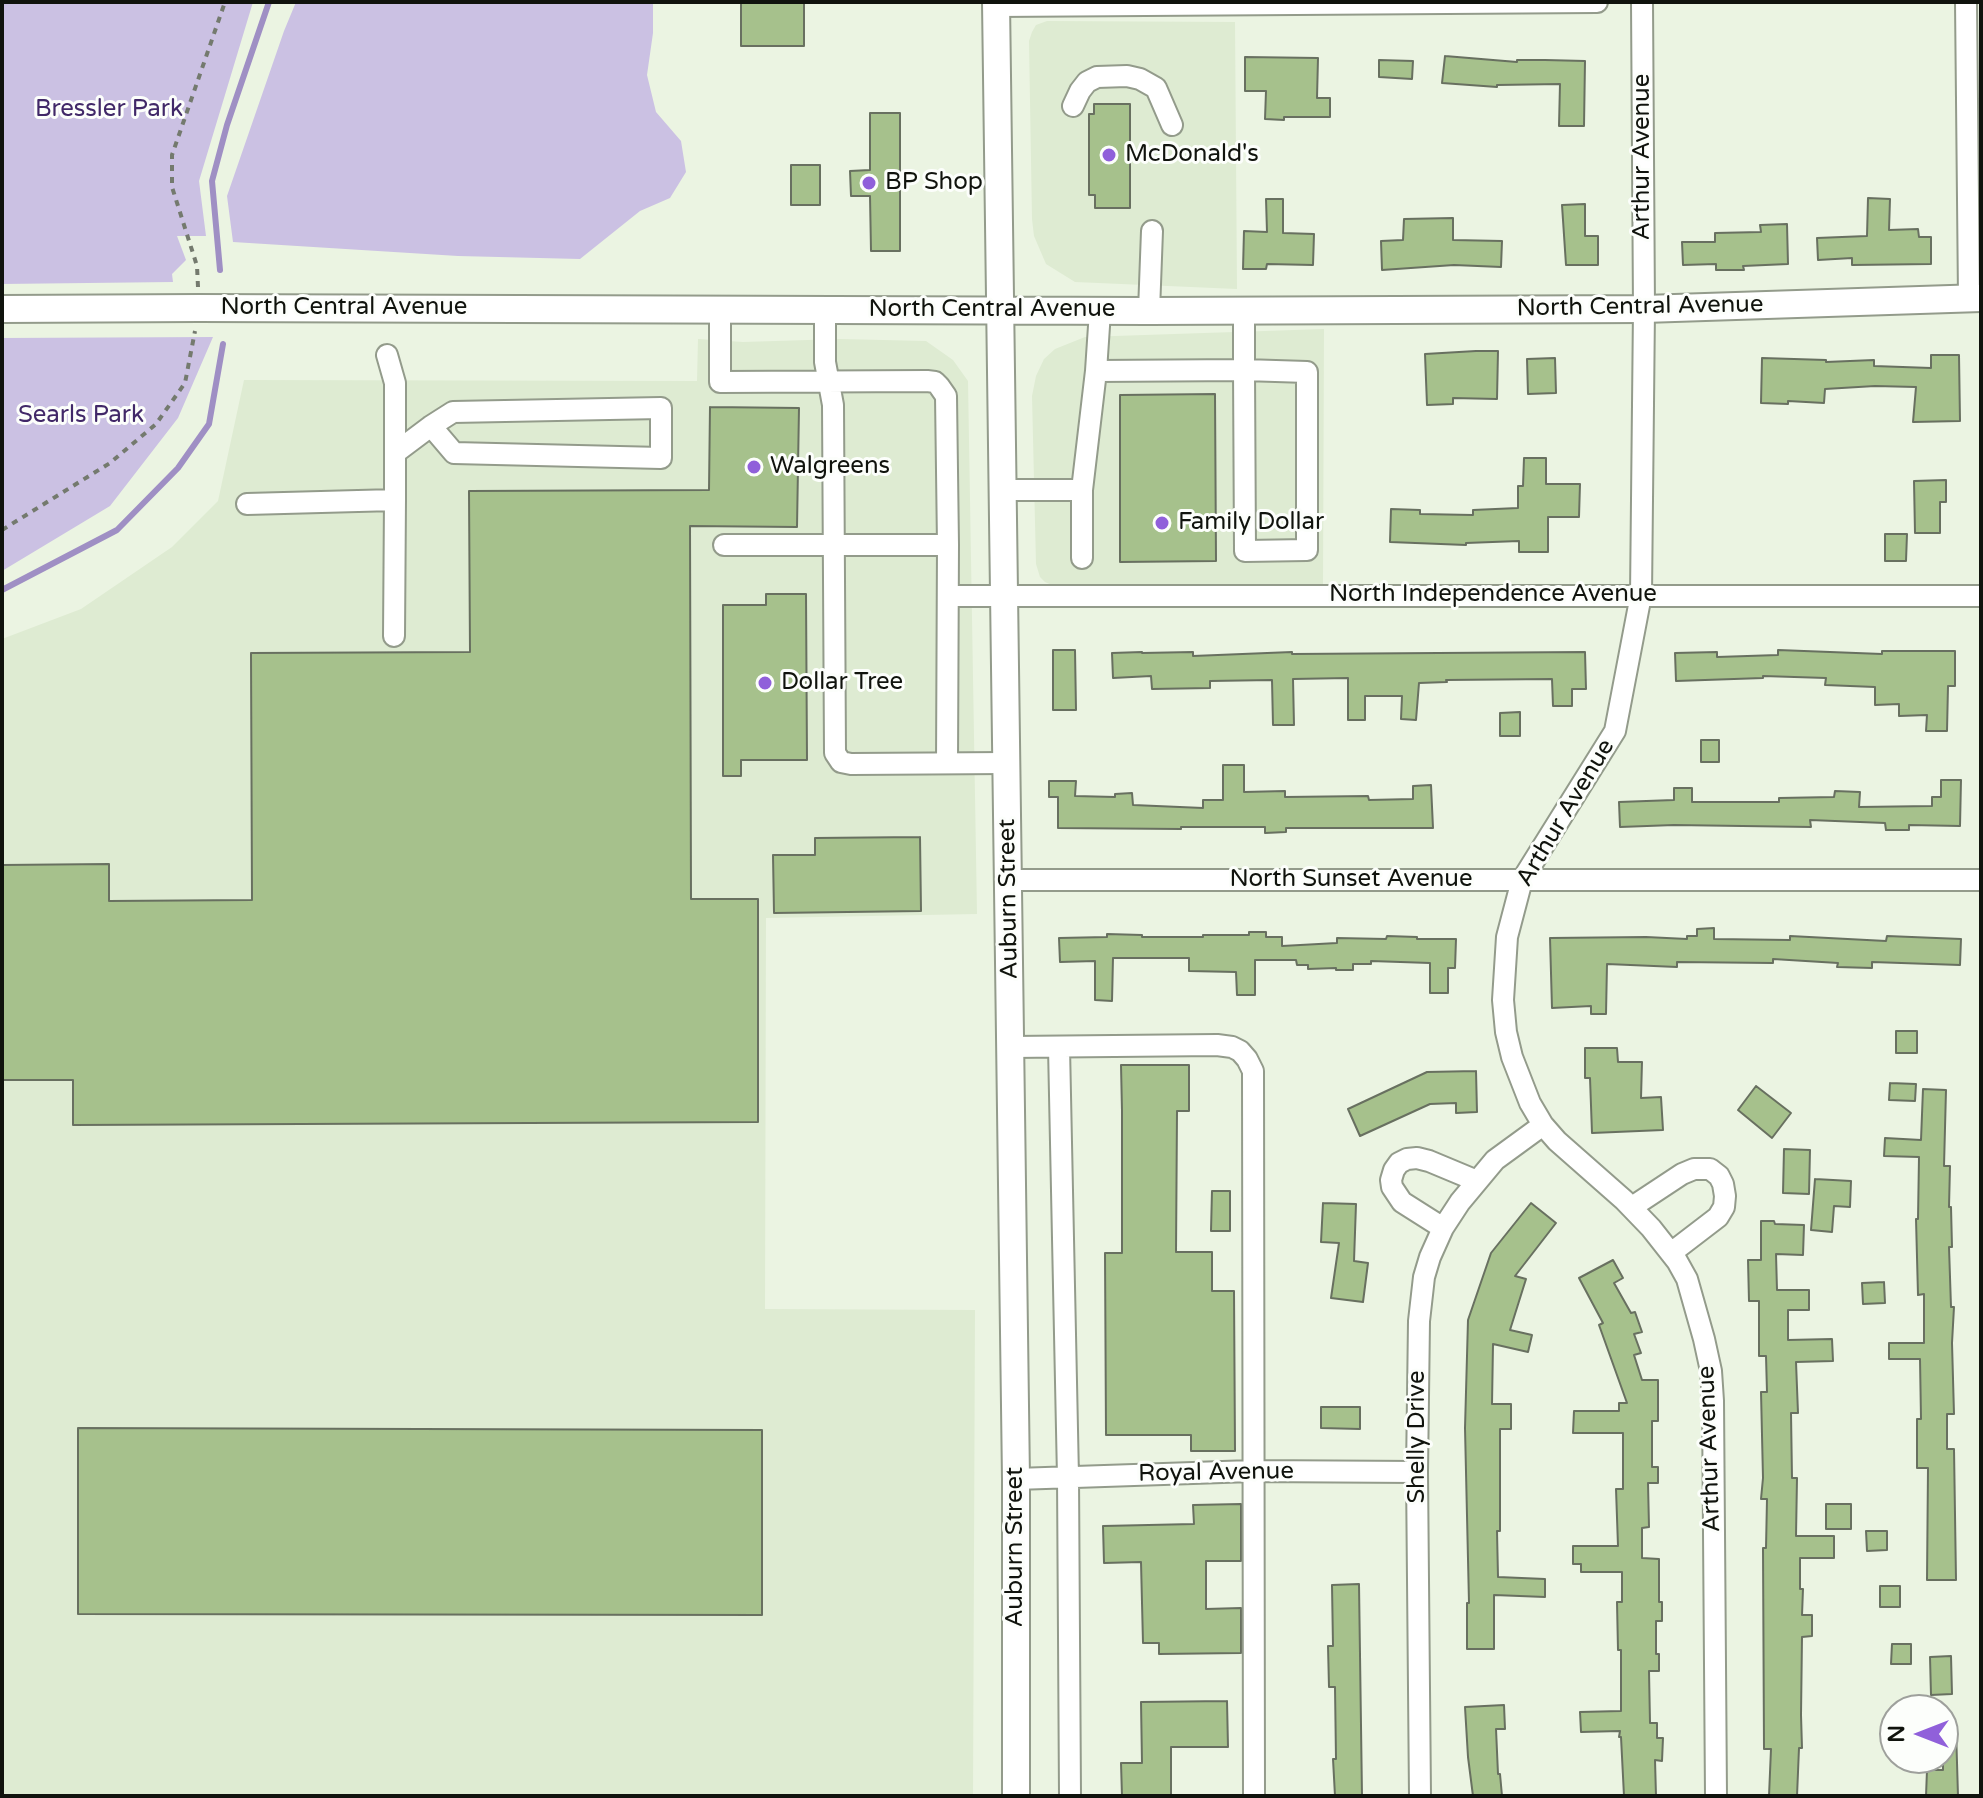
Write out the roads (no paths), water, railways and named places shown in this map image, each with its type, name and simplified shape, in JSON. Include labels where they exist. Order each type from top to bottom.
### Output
[{"type":"main road","name":"Auburn Street","points":[[996,4],[1016,1479],[1016,1796]]},
{"type":"main road","name":"North Central Avenue","points":[[2,309],[1644,309],[1975,298]]},
{"type":"street","points":[[996,4],[1597,2]]},
{"type":"street","name":"Arthur Avenue","points":[[1642,2],[1644,309],[1641,595],[1615,731],[1522,880],[1507,937],[1503,1000],[1512,1057],[1530,1103],[1543,1125],[1632,1207],[1671,1253],[1687,1279],[1704,1339],[1711,1371],[1713,1416],[1716,1796]]},
{"type":"street","points":[[1966,2],[1975,298]]},
{"type":"street","points":[[1073,106],[1087,82],[1097,77],[1127,76],[1156,88],[1172,125]]},
{"type":"street","points":[[1149,311],[1152,231]]},
{"type":"street","points":[[720,309],[720,382],[927,381],[935,382],[946,396],[947,763]]},
{"type":"street","points":[[825,309],[825,362],[833,405],[837,758],[851,764],[1007,763]]},
{"type":"street","points":[[1082,558],[1082,490],[1100,311]]},
{"type":"street","points":[[1096,371],[1244,370],[1307,372],[1307,550],[1245,551],[1244,370],[1244,311]]},
{"type":"street","points":[[387,355],[395,383],[394,636]]},
{"type":"street","points":[[395,453],[431,426],[453,412],[661,408],[661,458],[454,453],[431,426]]},
{"type":"street","points":[[1004,490],[1082,490]]},
{"type":"street","points":[[247,504],[395,500]]},
{"type":"street","points":[[724,545],[948,545]]},
{"type":"street","name":"North Independence Avenue","points":[[948,596],[1981,596]]},
{"type":"street","name":"North Sunset Avenue","points":[[1009,880],[1981,880]]},
{"type":"street","points":[[1011,1047],[1217,1045],[1240,1051],[1253,1071],[1254,1796]]},
{"type":"street","points":[[1059,1047],[1068,1477],[1070,1796]]},
{"type":"street","name":"Shelly Drive","points":[[1420,1796],[1417,1472],[1420,1301],[1430,1257],[1449,1217],[1495,1160],[1543,1125]]},
{"type":"street","points":[[1443,1228],[1402,1202],[1391,1180],[1399,1163],[1417,1158],[1477,1181]]},
{"type":"street","points":[[1632,1207],[1694,1169],[1710,1169],[1719,1176],[1725,1196],[1724,1207],[1718,1217],[1671,1253]]},
{"type":"street","name":"Royal Avenue","points":[[1016,1479],[1252,1471],[1417,1472]]},
{"type":"waterway","points":[[220,270],[212,181],[227,125],[269,2]]},
{"type":"waterway","points":[[2,590],[117,530],[178,468],[209,424],[223,344]]},
{"type":"place","name":"McDonald's","points":[[1109,155]]},
{"type":"place","name":"BP Shop","points":[[869,183]]},
{"type":"place","name":"Walgreens","points":[[754,467]]},
{"type":"place","name":"Family Dollar","points":[[1162,523]]},
{"type":"place","name":"Dollar Tree","points":[[765,683]]},
{"type":"park label","name":"Bressler Park","points":[[109,110]]},
{"type":"park label","name":"Searls Park","points":[[81,416]]}]
